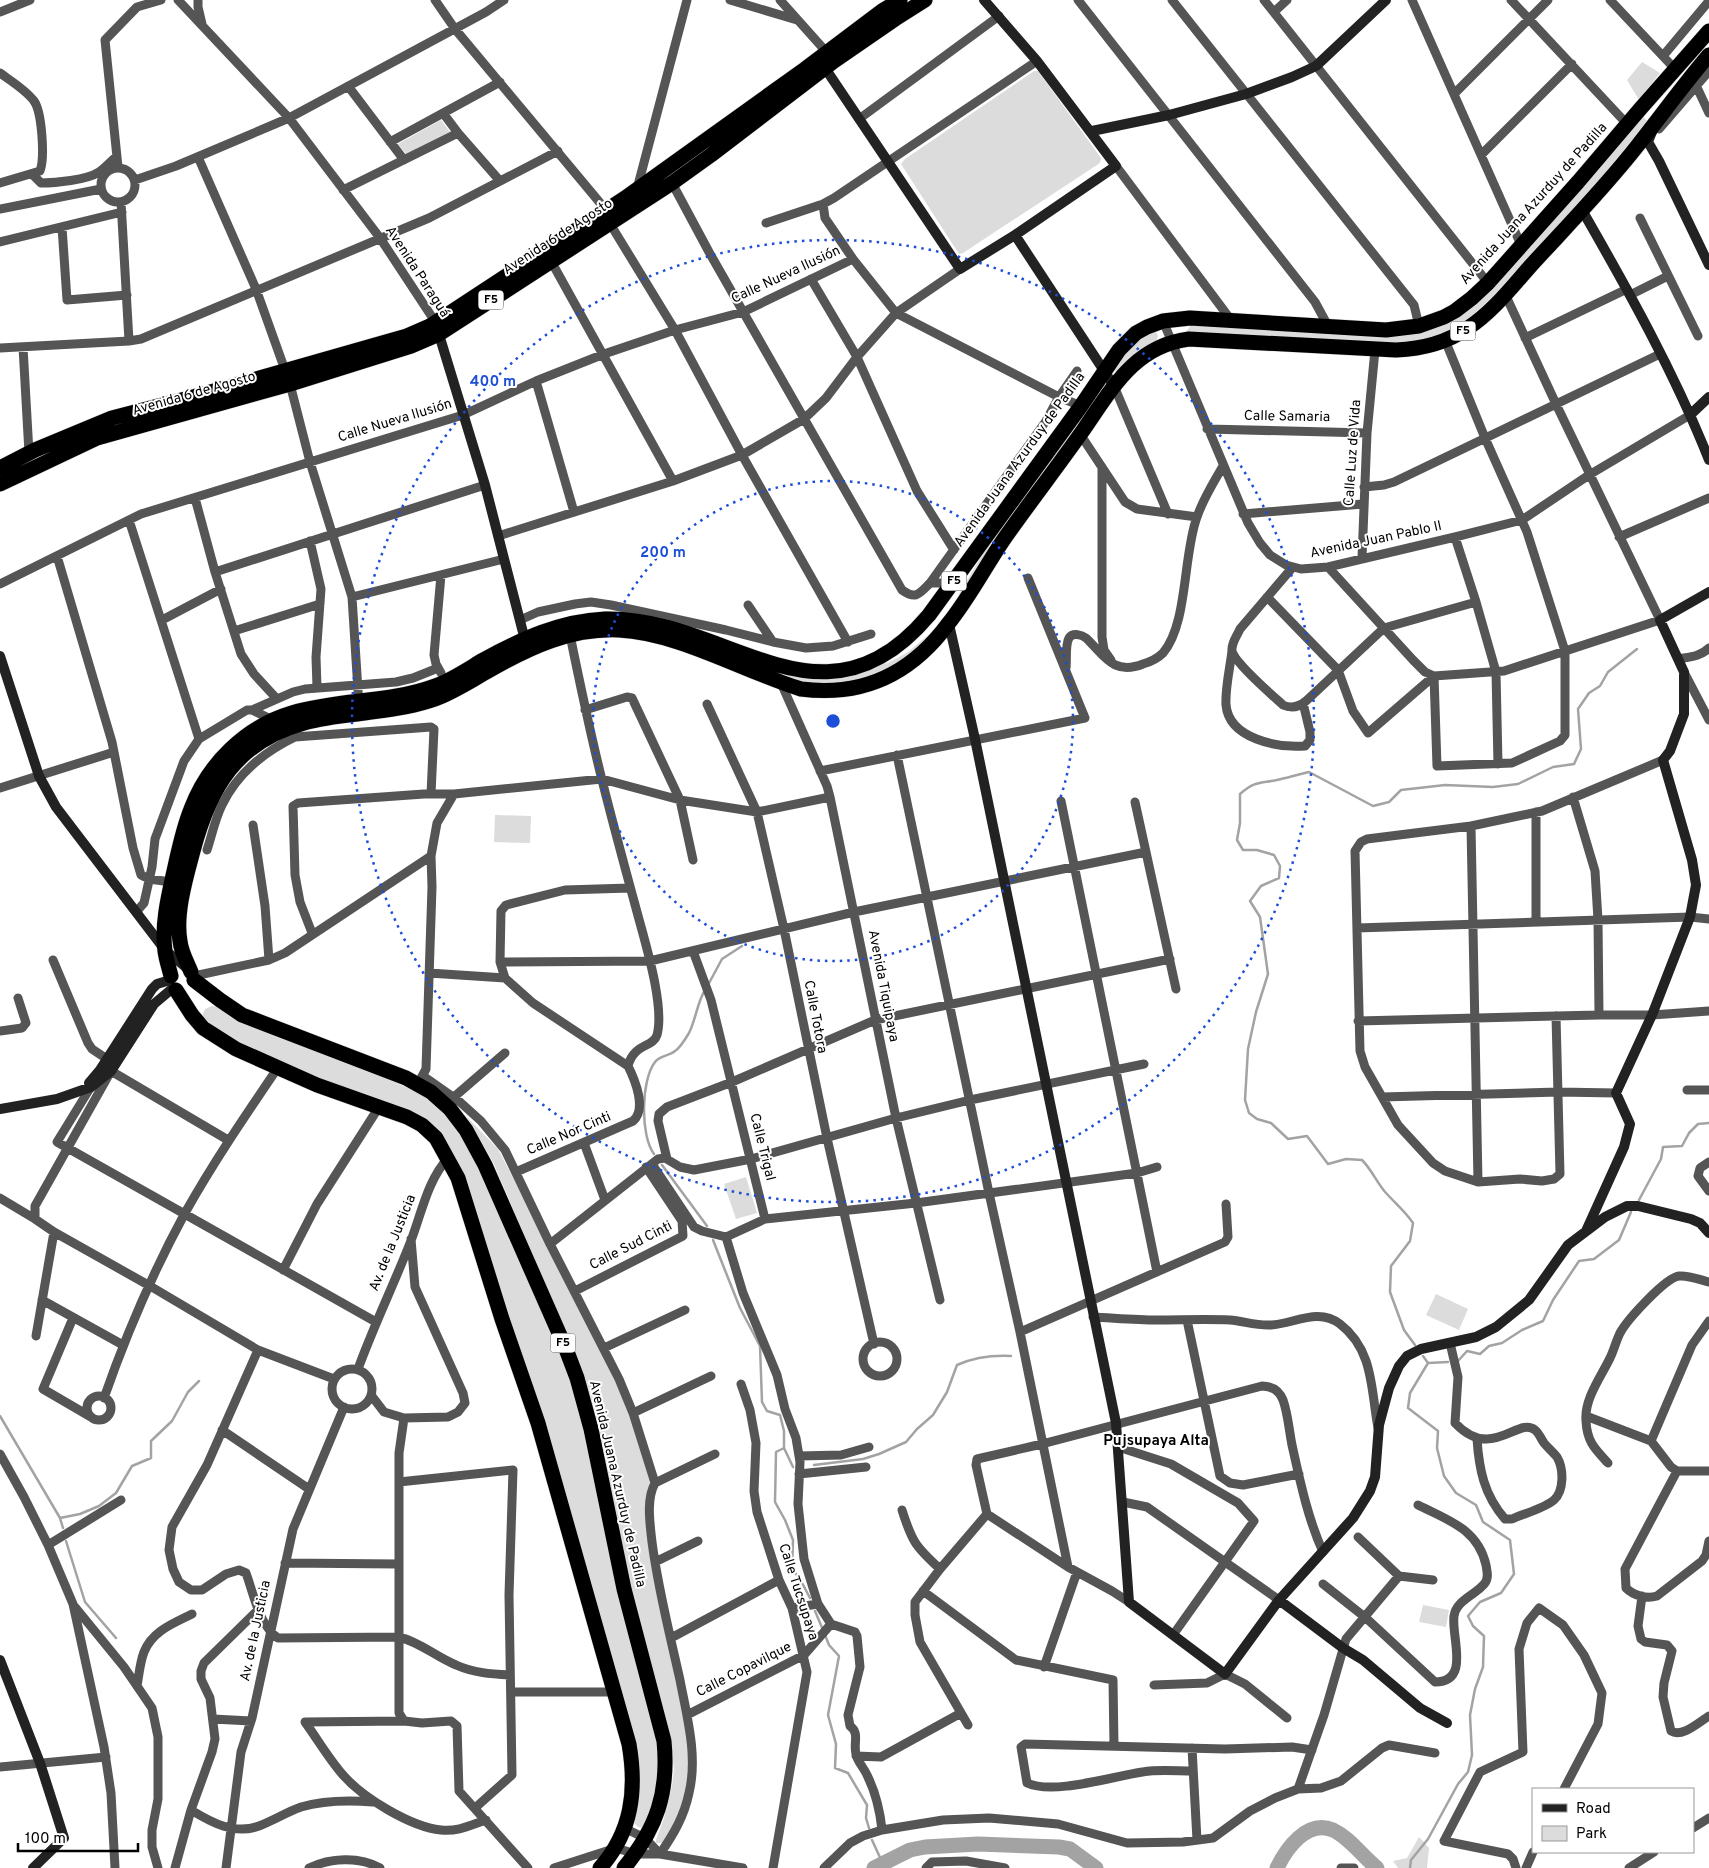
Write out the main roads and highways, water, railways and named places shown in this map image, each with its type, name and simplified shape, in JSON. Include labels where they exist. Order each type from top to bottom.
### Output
[{"type":"highway","name":"Avenida 6 de Agosto","points":[[0,484],[32,460],[112,418],[411,346],[608,216],[672,182],[711,155],[828,60],[882,11],[900,0]]},
{"type":"highway","name":"Avenida 6 de Agosto","points":[[437,328],[551,261],[608,216],[637,189],[828,60],[925,0]]},
{"type":"highway","name":"Avenida Juana Azurduy de Padilla","points":[[624,1868],[646,1838],[662,1797],[666,1760],[664,1741],[624,1589],[591,1429],[566,1349],[485,1165],[466,1130],[450,1109],[420,1080],[406,1078],[242,1015],[220,1000],[192,974],[179,938],[180,911],[187,871],[202,817],[220,781],[230,767],[240,758],[260,743],[280,732],[302,723],[359,707],[423,690],[449,686],[561,626],[584,621],[626,620],[642,622],[697,637],[779,666],[801,671],[830,672],[856,667],[874,660],[895,648],[914,632],[929,615],[1082,406],[1119,350],[1136,333],[1162,321],[1190,318],[1386,330],[1419,326],[1444,317],[1472,298],[1488,283],[1709,31]]},
{"type":"highway","name":"Avenida Juana Azurduy de Padilla","points":[[526,644],[596,631],[619,630],[654,636],[698,650],[781,683],[801,689],[818,691],[840,691],[871,684],[891,675],[909,664],[949,624],[1004,540],[1114,386],[1135,362],[1146,353],[1172,341],[1207,339],[1375,350],[1415,349],[1445,340],[1469,328],[1505,294],[1582,210],[1638,145],[1677,92],[1694,81],[1709,55]]},
{"type":"highway","points":[[1670,75],[1677,92]]},
{"type":"highway","points":[[1641,108],[1656,121]]},
{"type":"highway","name":"Avenida 6 de Agosto","points":[[0,468],[32,460]]},
{"type":"highway","points":[[874,660],[906,652],[932,629],[949,624],[955,596],[981,555],[989,532]]},
{"type":"highway","name":"Avenida Juana Azurduy de Padilla","points":[[359,707],[315,707],[273,720],[254,730],[238,742],[212,768],[191,808],[172,882],[165,926],[165,950],[173,983],[192,1015],[203,1028],[236,1050],[277,1069],[407,1117],[422,1125],[436,1138],[458,1178],[502,1319],[538,1423],[629,1744],[633,1767],[633,1792],[630,1811],[616,1848],[600,1868]]},
{"type":"waterway","points":[[1415,1345],[1404,1330],[1390,1292],[1391,1266],[1410,1241],[1413,1223],[1383,1189],[1362,1160],[1346,1159],[1328,1164],[1307,1136],[1288,1139],[1271,1123],[1257,1119],[1249,1113],[1245,1100],[1248,1049],[1256,1012],[1268,974],[1260,917],[1250,901],[1261,886],[1279,878],[1280,866],[1274,855],[1257,850],[1243,850],[1237,840],[1240,823],[1240,794],[1255,784],[1309,772],[1373,806],[1389,802],[1401,790],[1445,785],[1493,787],[1518,784],[1553,767],[1574,764],[1581,749],[1578,709],[1589,693],[1600,686],[1608,672],[1637,649]]},
{"type":"waterway","points":[[708,985],[722,959],[742,946]]},
{"type":"waterway","points":[[654,1154],[649,1145],[644,1121],[645,1094],[650,1070],[657,1060],[675,1051],[685,1040],[705,990]]},
{"type":"waterway","points":[[1639,1200],[1661,1159],[1663,1147],[1682,1146],[1689,1133],[1698,1124],[1709,1123]]},
{"type":"waterway","points":[[662,1165],[707,1226]]},
{"type":"waterway","points":[[1458,1361],[1467,1351],[1480,1354],[1489,1346],[1502,1343],[1522,1330],[1543,1321],[1553,1300],[1579,1261],[1594,1259],[1619,1240],[1631,1212]]},
{"type":"waterway","points":[[713,1240],[740,1308],[760,1346],[762,1402],[767,1411],[780,1415],[784,1431],[784,1448],[776,1452],[775,1502],[793,1540],[792,1569],[800,1579],[810,1598]]},
{"type":"waterway","points":[[814,1465],[863,1459],[906,1442],[933,1415],[947,1392],[957,1365],[983,1357],[1011,1356]]},
{"type":"waterway","points":[[1423,1356],[1428,1363]]},
{"type":"waterway","points":[[1410,1868],[1411,1860],[1428,1839],[1458,1784],[1468,1772],[1472,1755],[1470,1715],[1475,1689],[1483,1667],[1484,1636],[1473,1626],[1468,1616],[1480,1602],[1501,1593],[1514,1574],[1510,1540],[1483,1522],[1476,1505],[1456,1493],[1444,1476],[1437,1448],[1438,1431],[1408,1408],[1410,1393],[1428,1363],[1448,1362]]},
{"type":"waterway","points":[[60,1518],[80,1514],[99,1506],[116,1493],[132,1466],[151,1458],[151,1441],[172,1421],[188,1392],[199,1381]]},
{"type":"waterway","points":[[0,1416],[60,1518],[63,1528]]},
{"type":"waterway","points":[[784,1448],[793,1467]]},
{"type":"waterway","points":[[66,1541],[85,1602],[116,1638]]},
{"type":"waterway","points":[[815,1611],[823,1630]]},
{"type":"waterway","points":[[825,1635],[829,1645],[839,1656],[828,1715],[836,1744],[835,1768],[848,1773],[867,1805],[866,1818],[869,1828]]},
{"type":"waterway","points":[[1277,1868],[1286,1853],[1299,1838],[1306,1832],[1323,1828],[1339,1833],[1377,1868]]},
{"type":"waterway","points":[[872,1840],[883,1864]]},
{"type":"waterway","points":[[874,1868],[910,1850],[925,1847],[978,1844],[1070,1849],[1096,1868]]},
{"type":"district","name":"Pujsupaya Alta","points":[[1156,1441]]}]
